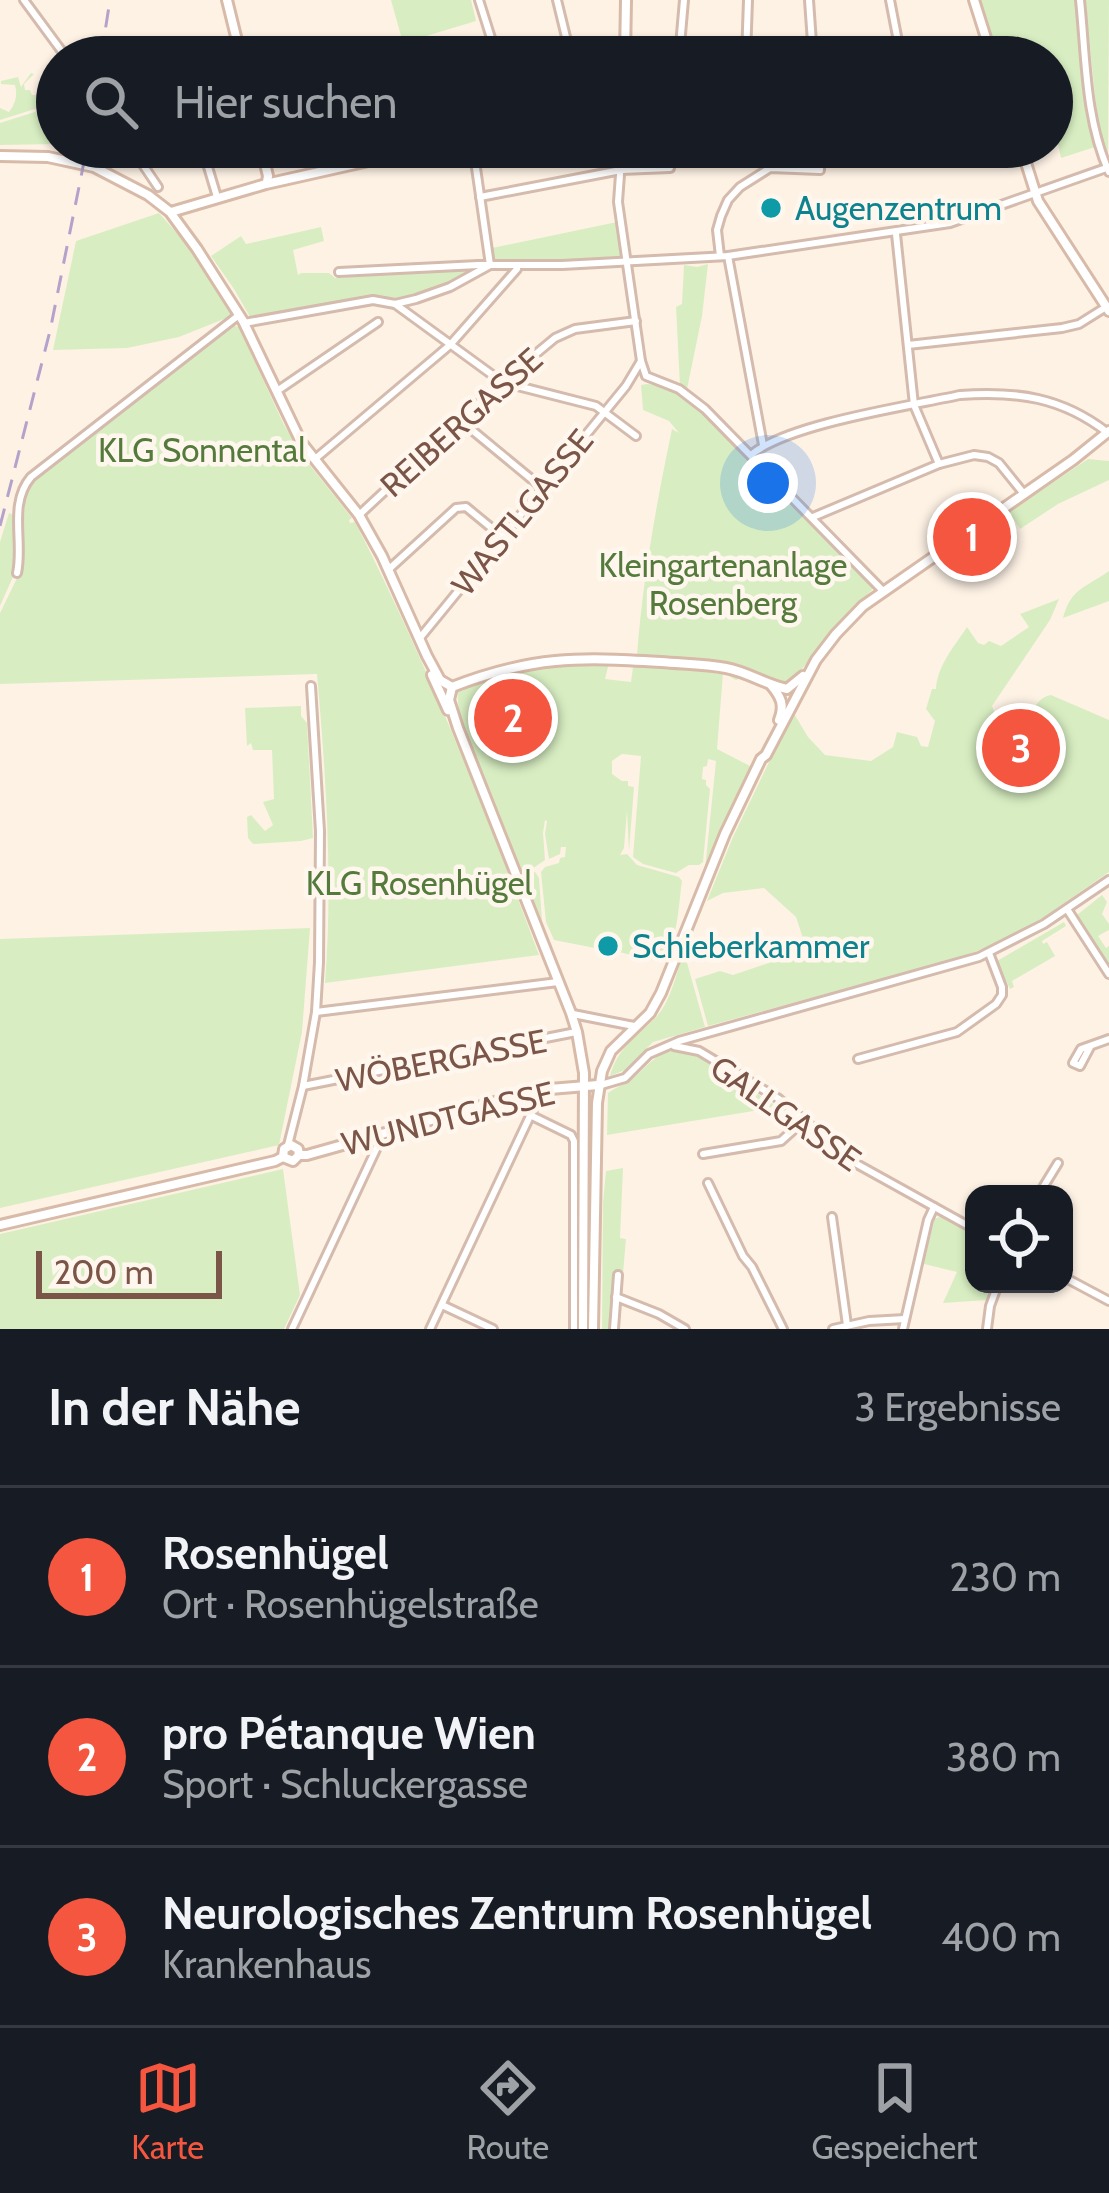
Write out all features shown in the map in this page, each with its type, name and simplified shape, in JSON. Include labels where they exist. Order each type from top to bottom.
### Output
[{"type":"main road","points":[[227,0],[236,36]]},
{"type":"main road","points":[[625,36],[626,0]]},
{"type":"main road","points":[[974,0],[985,36]]},
{"type":"main road","points":[[0,156],[36,157]]},
{"type":"main road","points":[[96,168],[170,212],[197,249],[242,319],[301,442],[359,515],[427,656],[440,680],[452,687],[524,664],[584,657],[721,667],[770,685],[793,687],[847,622],[883,591],[1108,432]]},
{"type":"main road","points":[[266,168],[266,184]]},
{"type":"main road","points":[[170,212],[337,168]]},
{"type":"main road","points":[[1027,168],[1035,193],[1108,309]]},
{"type":"main road","points":[[427,656],[458,728]]},
{"type":"main road","points":[[761,759],[816,660]]},
{"type":"main road","points":[[593,1329],[598,1085],[616,1043],[650,1013],[661,993],[725,834],[783,708],[770,685]]},
{"type":"main road","points":[[452,687],[449,700],[458,728],[578,1032],[584,1087],[583,1329]]},
{"type":"main road","name":"WUNDTGASSE","points":[[299,1154],[538,1090],[598,1085]]},
{"type":"main road","points":[[288,1145],[299,1154],[290,1161],[283,1151],[288,1145]]},
{"type":"main road","points":[[0,1225],[284,1157]]},
{"type":"street","points":[[24,0],[51,36]]},
{"type":"street","points":[[479,0],[490,36]]},
{"type":"street","points":[[557,0],[564,36]]},
{"type":"street","points":[[681,36],[684,0]]},
{"type":"street","points":[[747,36],[748,0]]},
{"type":"street","points":[[809,0],[812,36]]},
{"type":"street","points":[[890,0],[897,36]]},
{"type":"street","points":[[339,272],[724,256],[950,223],[1108,169],[1091,114],[1080,0]]},
{"type":"street","points":[[145,168],[158,187]]},
{"type":"street","points":[[208,168],[217,197]]},
{"type":"street","points":[[476,168],[490,265]]},
{"type":"street","points":[[480,197],[621,170],[670,168]]},
{"type":"street","points":[[763,445],[717,230],[724,207],[740,187],[770,168],[821,168]]},
{"type":"street","points":[[621,170],[619,202],[626,262],[646,376],[692,398],[883,591]]},
{"type":"street","points":[[896,232],[914,405],[939,464]]},
{"type":"street","points":[[395,304],[450,287],[490,265]]},
{"type":"street","points":[[315,459],[450,345],[519,266]]},
{"type":"street","points":[[16,573],[22,487],[133,395],[242,319],[373,300],[395,304],[502,382],[596,406],[636,436]]},
{"type":"street","points":[[908,345],[1062,328],[1108,309]]},
{"type":"street","name":"REIBERGASSE","points":[[359,515],[555,338],[574,329],[636,321]]},
{"type":"street","points":[[277,391],[378,322]]},
{"type":"street","name":"WASTLGASSE","points":[[419,639],[626,386],[640,361]]},
{"type":"street","name":"WASTLGASSE","points":[[626,386],[646,376]]},
{"type":"street","points":[[751,455],[793,434],[960,394],[1021,394],[1055,403],[1108,432]]},
{"type":"street","points":[[461,421],[541,487]]},
{"type":"street","points":[[813,518],[958,457],[988,457],[1008,471],[1024,494]]},
{"type":"street","points":[[388,570],[456,508],[466,507],[501,536]]},
{"type":"street","points":[[288,1145],[316,1012],[321,913],[311,686]]},
{"type":"street","points":[[598,1085],[625,1078],[650,1054],[692,1037],[989,952],[1109,880]]},
{"type":"street","points":[[1067,909],[1109,974]]},
{"type":"street","points":[[858,1059],[957,1032],[996,1004],[1002,986],[989,952]]},
{"type":"street","points":[[316,1012],[558,982]]},
{"type":"street","points":[[571,1013],[634,1026]]},
{"type":"street","name":"WÖBERGASSE","points":[[303,1086],[578,1032]]},
{"type":"street","points":[[692,1037],[699,1052]]},
{"type":"street","points":[[1090,1047],[1109,1039]]},
{"type":"street","name":"GALLGASSE","points":[[664,1047],[699,1052],[779,1099],[855,1163],[965,1223]]},
{"type":"street","points":[[430,1329],[538,1100],[538,1090]]},
{"type":"street","points":[[530,1115],[571,1135],[574,1142],[574,1329]]},
{"type":"street","points":[[703,1154],[781,1141],[802,1122]]},
{"type":"street","points":[[292,1329],[380,1141],[379,1134]]},
{"type":"street","points":[[1045,1185],[1058,1163]]},
{"type":"street","points":[[708,1183],[784,1329]]},
{"type":"street","points":[[833,1329],[904,1324],[934,1207]]},
{"type":"street","points":[[832,1216],[847,1325]]},
{"type":"street","points":[[614,1329],[618,1275]]},
{"type":"street","points":[[1073,1282],[1109,1301]]},
{"type":"street","points":[[987,1329],[995,1293]]},
{"type":"street","points":[[616,1297],[685,1329]]},
{"type":"street","points":[[442,1305],[493,1329]]},
{"type":"green space","points":[[391,0],[471,0],[476,21],[426,36],[401,36]]},
{"type":"green space","points":[[980,0],[1077,0],[1095,147],[1073,154],[1073,36],[991,36]]},
{"type":"green space","points":[[1085,0],[1109,0],[1108,161],[1099,134]]},
{"type":"green space","points":[[31,73],[34,74],[24,84],[25,90],[36,95],[36,109],[0,120],[0,108],[9,112],[16,93],[15,85],[1,81],[18,77],[21,87]]},
{"type":"green space","points":[[36,112],[36,144],[0,145],[0,123]]},
{"type":"green space","points":[[159,213],[234,315],[179,337],[127,348],[53,350],[76,241]]},
{"type":"green space","points":[[617,222],[621,257],[496,263],[492,248]]},
{"type":"green space","points":[[321,227],[324,241],[293,250],[298,275],[329,273],[335,278],[481,269],[411,299],[366,298],[250,317],[211,256],[241,236],[246,244]]},
{"type":"green space","points":[[708,264],[687,389],[680,386],[676,307],[682,304],[684,265]]},
{"type":"green space","name":"KLG Rosenhügel","points":[[232,325],[239,327],[284,425],[352,518],[350,523],[355,522],[381,575],[453,736],[539,955],[325,983],[327,828],[317,674],[0,684],[0,613],[20,572],[26,487]]},
{"type":"green space","name":"Kleingartenanlage Rosenberg","points":[[641,385],[664,386],[697,406],[872,585],[791,683],[731,662],[637,655],[646,570],[672,429],[679,433],[669,421],[643,410]]},
{"type":"green space","points":[[1088,459],[1109,461],[1109,480],[1020,529],[1009,512]]},
{"type":"green space","points":[[9,513],[16,516],[16,570],[0,606],[0,542]]},
{"type":"green space","points":[[1109,571],[1109,601],[1063,618],[1075,594]]},
{"type":"green space","points":[[1059,599],[992,706],[1006,730],[1020,724],[1041,699],[1051,695],[1109,720],[1109,872],[1001,942],[955,959],[708,1026],[695,979],[720,971],[733,975],[807,950],[796,917],[764,888],[723,893],[707,901],[793,712],[825,755],[871,761],[893,747],[897,732],[917,737],[921,746],[928,747],[935,721],[926,709],[932,689],[967,627],[978,643],[1001,646],[1029,627],[1020,614]]},
{"type":"green space","points":[[568,662],[609,663],[605,679],[631,682],[633,667],[614,663],[722,672],[743,677],[736,680],[723,673],[717,749],[750,766],[705,869],[716,761],[708,759],[703,767],[702,779],[710,789],[703,862],[676,873],[633,857],[641,756],[622,754],[612,761],[612,774],[634,787],[629,851],[627,811],[620,855],[627,854],[637,865],[682,881],[674,934],[660,962],[615,951],[615,943],[602,941],[600,949],[554,940],[546,922],[541,872],[565,857],[566,847],[549,859],[545,820],[543,833],[545,860],[529,871],[539,878],[542,921],[459,714],[457,687]]},
{"type":"green space","points":[[301,706],[307,723],[313,838],[253,844],[247,817],[251,815],[265,831],[273,825],[263,802],[274,799],[272,750],[247,746],[245,708]]},
{"type":"green space","points":[[1102,895],[1107,902],[1102,914],[1109,930],[1098,936],[1109,946],[1109,965],[1077,915]]},
{"type":"green space","points":[[1064,922],[1066,926],[1042,941],[1055,956],[1012,981],[1010,989],[997,961]]},
{"type":"green space","points":[[310,928],[302,1032],[279,1145],[0,1208],[0,939]]},
{"type":"green space","points":[[684,952],[705,1027],[653,1042],[625,1070],[610,1076],[624,1049],[663,1009]]},
{"type":"green space","points":[[668,1050],[692,1051],[778,1107],[607,1135],[608,1093]]},
{"type":"green space","points":[[623,1168],[623,1273],[618,1273],[613,1329],[602,1329],[606,1171]]},
{"type":"green space","points":[[283,1169],[300,1295],[284,1329],[0,1329],[0,1234]]},
{"type":"green space","points":[[942,1216],[965,1228],[965,1293],[990,1293],[987,1300],[943,1303],[957,1272],[924,1264],[934,1219]]},
{"type":"railway","points":[[104,36],[110,0]]},
{"type":"railway","points":[[0,526],[50,331],[83,168]]},
{"type":"place","name":"Augenzentrum","points":[[771,208]]},
{"type":"place","name":"Rosenhügel","points":[[972,537]]},
{"type":"place","name":"pro Pétanque Wien","points":[[513,718]]},
{"type":"place","name":"Neurologisches Zentrum Rosenhügel","points":[[1021,748]]},
{"type":"place","name":"Schieberkammer","points":[[608,946]]},
{"type":"park label","name":"KLG Sonnental","points":[[202,450]]}]
